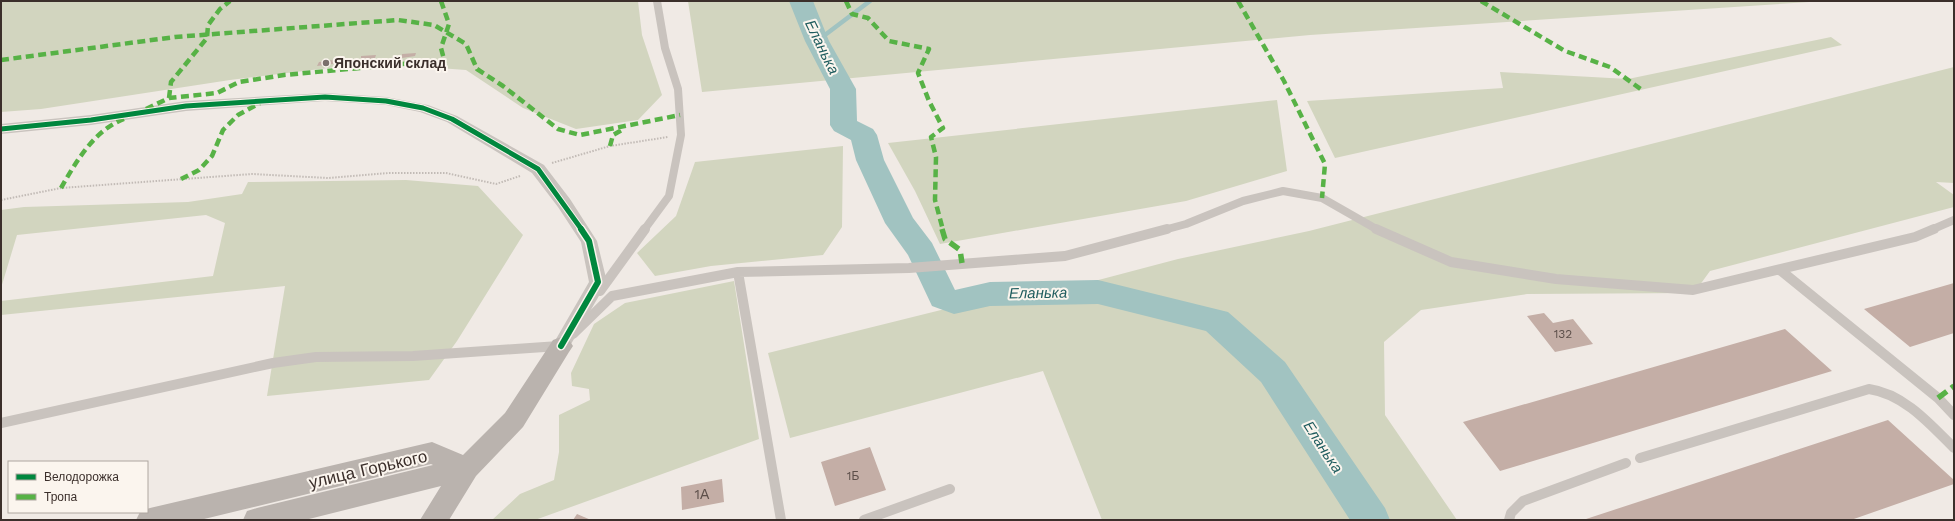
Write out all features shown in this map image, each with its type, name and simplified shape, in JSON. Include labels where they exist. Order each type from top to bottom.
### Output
[{"type":"main road","points":[[434,520],[467,468],[514,420],[561,346]]},
{"type":"main road","name":"улица Горького","points":[[150,520],[432,453],[467,468]]},
{"type":"main road","name":"улица Горького","points":[[257,520],[467,468]]},
{"type":"street","points":[[1,129],[91,120],[186,106],[325,97],[386,101],[423,108],[452,119],[538,169],[564,203],[589,241],[598,282],[561,346]]},
{"type":"lane","points":[[561,346],[668,196],[681,135],[678,89],[666,48],[657,1]]},
{"type":"lane","points":[[1,423],[273,363],[316,357],[413,356],[561,346],[612,296],[738,272],[909,268],[1065,256],[1186,224],[1243,201],[1283,191],[1322,198],[1385,234],[1451,262],[1556,279],[1693,290],[1915,237],[1954,220]]},
{"type":"lane","points":[[1780,270],[1938,398],[1954,415]]},
{"type":"lane","points":[[738,272],[782,520]]},
{"type":"lane","points":[[1640,458],[1870,389],[1889,394],[1913,409],[1954,448]]},
{"type":"lane","points":[[1510,520],[1511,513],[1523,501],[1626,463]]},
{"type":"lane","points":[[864,520],[950,489]]},
{"type":"path","points":[[1,200],[61,188],[252,174],[328,178],[389,173],[446,173],[496,184],[538,169],[557,160],[610,146],[681,135]]},
{"type":"green space","points":[[1,1],[638,1],[642,35],[662,95],[638,120],[576,129],[523,108],[466,70],[370,63],[230,80],[41,109],[1,112]]},
{"type":"green space","points":[[688,1],[1825,1],[1310,35],[702,92]]},
{"type":"green space","points":[[1831,37],[1842,45],[1335,158],[1307,101],[1503,88],[1500,72],[1628,79]]},
{"type":"green space","points":[[1954,67],[1954,183],[1936,182],[1954,195],[1954,207],[1710,271],[1694,293],[1527,294],[1421,310],[1384,342],[1385,415],[1457,520],[1102,520],[1043,371],[790,438],[768,353],[945,309],[1034,297],[1178,259],[1309,231]]},
{"type":"green space","points":[[1277,100],[1287,171],[1186,201],[940,244],[915,191],[888,143]]},
{"type":"green space","points":[[843,146],[842,227],[823,255],[711,266],[655,276],[637,253],[676,216],[695,162]]},
{"type":"green space","points":[[406,180],[478,186],[523,235],[457,341],[429,380],[267,396],[285,286],[1,315],[1,301],[213,276],[225,223],[206,215],[17,235],[1,288],[1,210],[24,207],[188,202],[242,194],[248,182]]},
{"type":"green space","points":[[734,281],[759,439],[535,520],[492,520],[520,494],[554,480],[559,452],[559,415],[590,400],[589,389],[572,386],[571,373],[594,324],[625,303]]},
{"type":"building","name":"Японский склад","points":[[416,53],[415,56],[402,58],[402,54]]},
{"type":"building","name":"Японский склад","points":[[376,55],[375,58],[361,60],[361,56]]},
{"type":"building","name":"Японский склад","points":[[334,60],[333,64],[317,66],[319,62]]},
{"type":"building","points":[[1954,283],[1954,333],[1910,347],[1864,309]]},
{"type":"building","points":[[1544,313],[1553,323],[1573,319],[1593,344],[1555,352],[1527,316]]},
{"type":"building","points":[[1785,329],[1832,371],[1500,471],[1463,422]]},
{"type":"building","points":[[1888,420],[1954,480],[1954,484],[1851,520],[1583,520]]},
{"type":"building","points":[[870,447],[886,490],[835,506],[821,462]]},
{"type":"building","points":[[722,479],[724,502],[682,510],[681,487]]},
{"type":"building","points":[[577,514],[591,520],[573,520]]},
{"type":"waterway","name":"Еланька","points":[[801,1],[817,41],[843,89],[844,125],[863,135],[870,160],[900,223],[921,251],[943,298],[954,302],[990,294],[1098,292],[1216,321],[1273,372],[1371,520]]},
{"type":"waterway","points":[[817,41],[870,1]]},
{"type":"marked path","points":[[169,98],[171,82],[207,38],[208,25],[220,9],[230,1]]},
{"type":"marked path","points":[[441,1],[449,24],[443,38],[441,48],[441,53],[445,63]]},
{"type":"marked path","points":[[846,1],[852,14],[868,18],[889,41],[929,49],[918,73],[929,101],[943,128],[931,137],[936,157],[935,200],[945,239],[960,250],[962,263]]},
{"type":"marked path","points":[[1238,1],[1284,81],[1325,164],[1322,198]]},
{"type":"marked path","points":[[1481,1],[1565,51],[1610,67],[1642,90]]},
{"type":"marked path","points":[[1,60],[175,37],[398,20],[434,25],[466,44],[477,69],[503,86],[558,129],[580,135],[680,115]]},
{"type":"marked path","points":[[146,109],[169,98],[217,93],[239,82],[284,75],[424,62],[445,63]]},
{"type":"marked path","points":[[181,179],[199,170],[212,156],[223,130],[238,115],[260,103]]},
{"type":"marked path","points":[[61,188],[84,150],[116,122],[124,119]]},
{"type":"marked path","points":[[610,146],[613,135],[622,130]]},
{"type":"marked path","points":[[1938,398],[1954,386]]},
{"type":"cycle path","points":[[1,129],[91,120],[186,106],[325,97],[386,101],[423,108],[452,119],[538,169],[564,203],[589,241],[598,282],[561,346]]},
{"type":"place","name":"Японский склад","points":[[326,63]]}]
